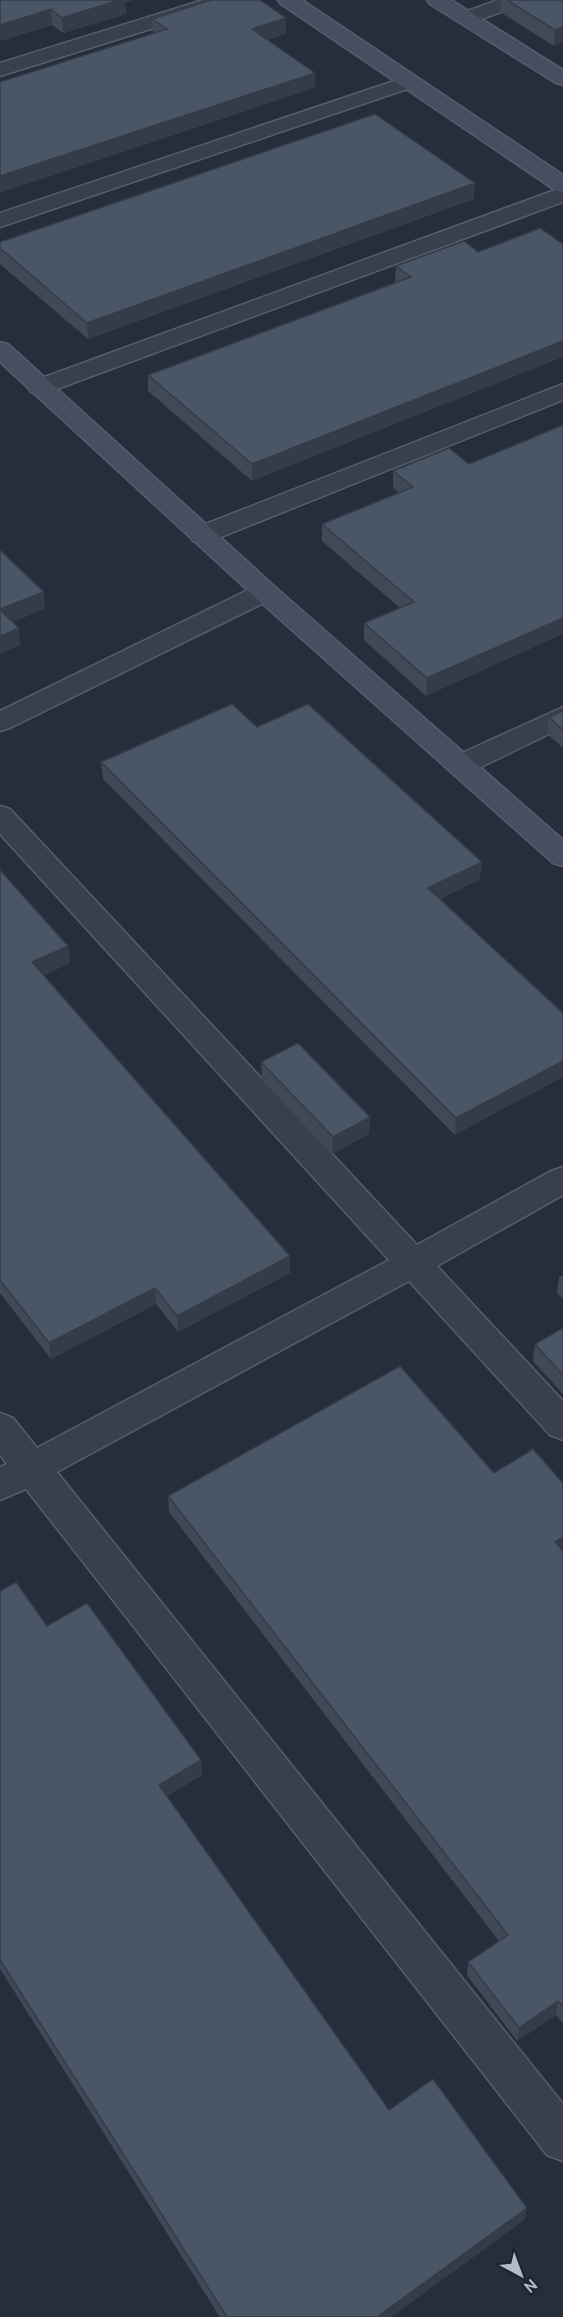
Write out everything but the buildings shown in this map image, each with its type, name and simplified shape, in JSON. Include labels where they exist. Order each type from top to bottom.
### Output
[{"type":"street","points":[[0,70],[224,0]]},
{"type":"street","points":[[288,0],[563,185]]},
{"type":"street","points":[[436,0],[563,79]]},
{"type":"street","points":[[465,18],[517,0]]},
{"type":"street","points":[[0,220],[409,82]]},
{"type":"street","points":[[40,387],[563,194]]},
{"type":"street","points":[[0,350],[265,592],[563,856]]},
{"type":"street","points":[[202,535],[563,390]]},
{"type":"street","points":[[0,722],[265,592]]},
{"type":"street","points":[[461,765],[563,716]]},
{"type":"street","points":[[0,816],[563,1425]]},
{"type":"street","points":[[15,1477],[563,1180]]},
{"type":"street","points":[[0,1428],[15,1477],[563,2139]]}]
